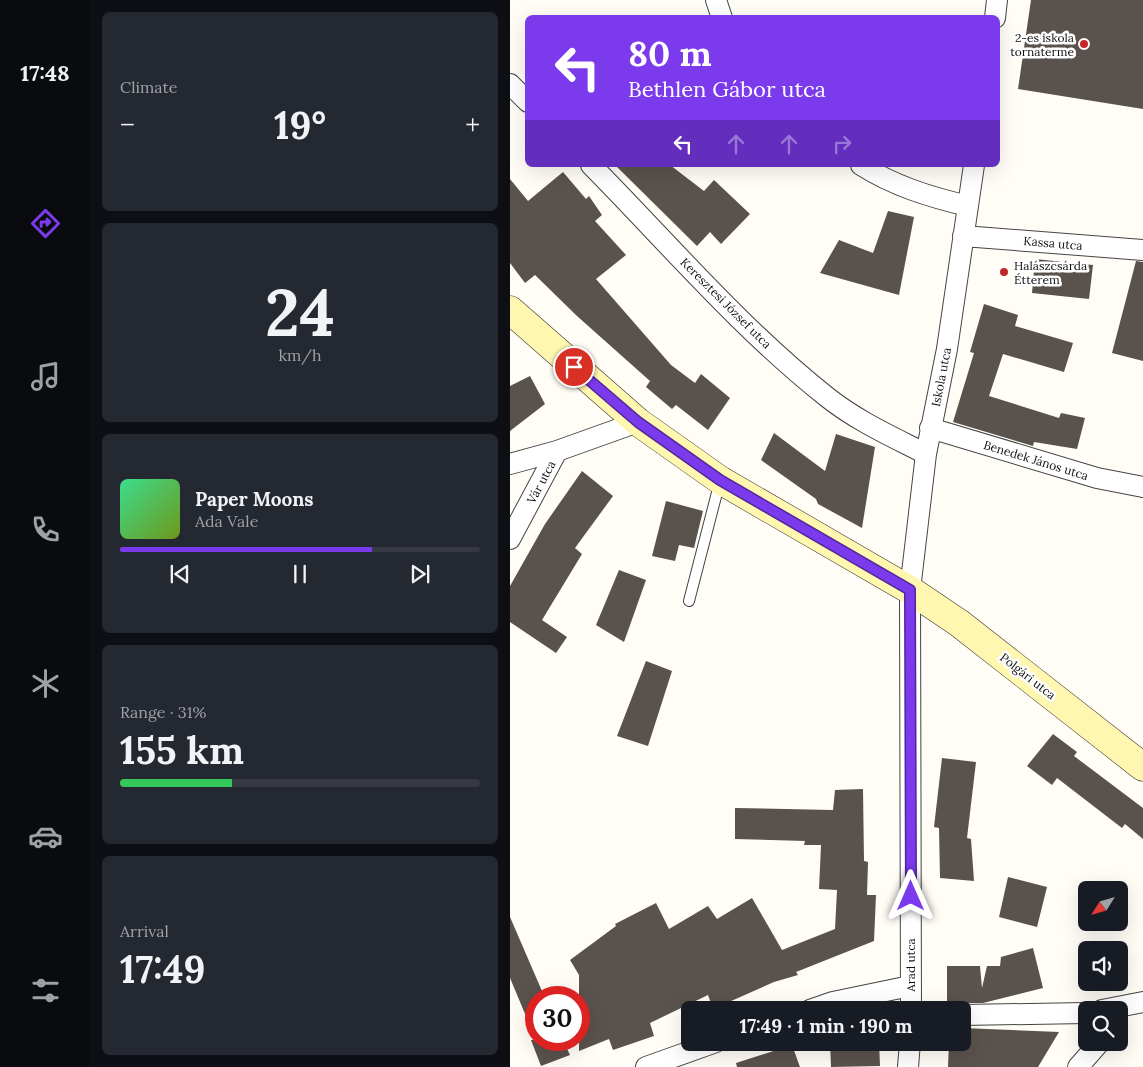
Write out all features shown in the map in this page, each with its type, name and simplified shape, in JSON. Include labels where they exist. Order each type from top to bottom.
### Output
[{"type":"main road","name":"Polgári utca","points":[[510,310],[638,422],[720,480],[910,590],[959,622],[1143,768]]},
{"type":"street","points":[[716,0],[721,15]]},
{"type":"street","points":[[995,15],[997,0]]},
{"type":"street","points":[[510,84],[525,99]]},
{"type":"street","name":"Keresztesi József utca","points":[[593,167],[749,329],[828,398],[875,428],[926,454]]},
{"type":"street","points":[[864,167],[884,180],[932,198],[968,206]]},
{"type":"street","name":"Iskola utca","points":[[910,590],[926,454],[947,349],[974,167]]},
{"type":"street","name":"Kassa utca","points":[[963,236],[1143,250]]},
{"type":"street","name":"Vár utca","points":[[510,464],[557,451],[638,422]]},
{"type":"street","name":"Benedek János utca","points":[[930,428],[1097,478],[1143,487]]},
{"type":"street","name":"Vár utca","points":[[510,539],[557,451]]},
{"type":"street","name":"Arad utca","points":[[910,590],[911,1001]]},
{"type":"street","points":[[838,1001],[910,986]]},
{"type":"street","points":[[1128,1013],[1139,1003]]},
{"type":"street","points":[[971,1015],[1078,1013]]},
{"type":"street","points":[[646,1067],[691,1051]]},
{"type":"street","points":[[908,1067],[909,1051]]},
{"type":"street","points":[[1078,1067],[1092,1051]]},
{"type":"lane","points":[[689,601],[720,480]]},
{"type":"building","name":"2-es iskola tornaterme","points":[[1031,0],[1143,0],[1143,109],[1018,89]]},
{"type":"building","points":[[617,167],[673,167],[704,191],[714,180],[750,214],[721,244],[710,232],[697,246]]},
{"type":"building","points":[[563,172],[586,199],[589,196],[602,215],[595,221],[626,255],[596,279],[671,365],[695,383],[701,374],[730,398],[708,430],[676,405],[672,409],[646,387],[650,381],[577,316],[535,275],[525,283],[510,263],[510,179],[528,201]]},
{"type":"building","points":[[888,211],[914,217],[899,295],[820,273],[839,240],[873,253]]},
{"type":"building","points":[[1035,259],[1093,265],[1089,299],[1032,293]]},
{"type":"building","points":[[1136,261],[1143,262],[1143,361],[1112,353]]},
{"type":"building","points":[[984,304],[1018,315],[1015,326],[1073,343],[1064,372],[1003,354],[989,396],[1059,418],[1061,413],[1085,418],[1077,449],[1034,442],[1033,446],[953,422],[974,353],[970,352]]},
{"type":"building","points":[[530,376],[545,404],[510,431],[510,386]]},
{"type":"building","points":[[774,433],[825,471],[836,434],[875,447],[862,528],[818,504],[816,499],[761,460]]},
{"type":"building","points":[[582,471],[613,496],[575,548],[582,554],[542,620],[567,637],[556,653],[510,622],[510,586],[545,524]]},
{"type":"building","points":[[666,501],[703,511],[694,548],[679,545],[675,561],[652,556]]},
{"type":"building","points":[[619,570],[646,580],[624,642],[596,625]]},
{"type":"building","points":[[646,661],[672,671],[648,746],[617,736]]},
{"type":"building","points":[[1053,734],[1077,752],[1074,756],[1143,808],[1143,839],[1125,824],[1122,828],[1057,778],[1052,785],[1027,766]]},
{"type":"building","points":[[942,758],[976,762],[967,838],[971,839],[974,881],[940,878],[939,828],[934,827]]},
{"type":"building","points":[[863,789],[864,861],[868,862],[867,895],[876,895],[874,941],[796,972],[798,975],[774,982],[731,1001],[710,1001],[708,995],[696,1001],[681,1001],[681,1008],[650,1023],[654,1036],[613,1050],[609,1039],[590,1047],[590,986],[579,986],[579,975],[570,960],[616,926],[615,924],[656,903],[669,929],[708,906],[717,919],[752,898],[782,950],[835,929],[837,890],[819,889],[821,845],[804,845],[805,841],[735,839],[735,808],[833,810],[835,790]]},
{"type":"building","points":[[1008,877],[1047,887],[1037,927],[999,917]]},
{"type":"building","points":[[510,917],[540,986],[525,986],[525,1014],[510,978]]},
{"type":"building","points":[[1033,948],[1043,988],[983,1003],[947,1001],[947,966],[980,966],[982,988],[987,966],[1000,966],[1001,957]]},
{"type":"building","points":[[971,1028],[1059,1032],[1038,1067],[948,1067],[949,1051],[971,1051]]},
{"type":"building","points":[[535,1051],[568,1051],[570,1055],[541,1066]]},
{"type":"building","points":[[773,1051],[794,1051],[800,1067],[737,1067],[736,1063]]},
{"type":"building","points":[[830,1051],[879,1051],[880,1066],[831,1067]]},
{"type":"place","name":"2-es iskola tornaterme","points":[[1084,44]]},
{"type":"place","name":"Halászcsárda Étterem","points":[[1004,272]]},
{"type":"route","points":[[574,367],[638,422],[720,480],[910,590],[911,896]]}]
